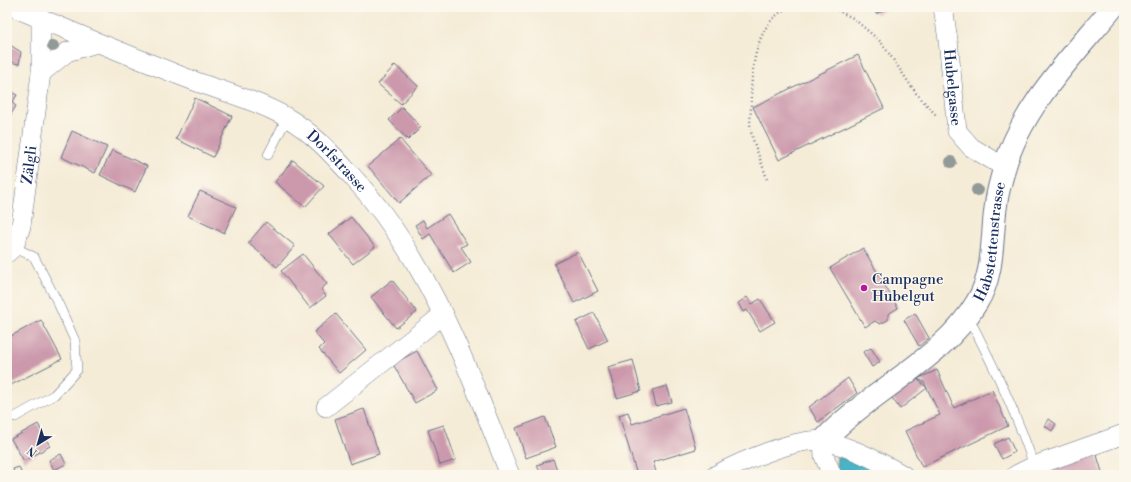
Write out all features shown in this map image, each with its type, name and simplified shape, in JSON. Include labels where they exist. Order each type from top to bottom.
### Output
[{"type":"street","name":"Dorfstrasse","points":[[13,7],[182,77],[268,108],[287,118],[316,138],[371,197],[392,224],[416,261],[444,314],[510,475]]},
{"type":"street","name":"Hubelgasse","points":[[943,7],[948,40],[957,131],[971,147],[1004,167]]},
{"type":"street","name":"Habstettenstrasse","points":[[823,441],[846,417],[946,341],[962,326],[982,294],[988,277],[996,204],[1004,167],[1020,132],[1036,103],[1113,7]]},
{"type":"street","name":"Zälgli","points":[[10,250],[21,226],[41,73],[41,19]]},
{"type":"street","points":[[41,73],[67,52],[97,43]]},
{"type":"street","points":[[326,407],[444,314]]},
{"type":"street","points":[[1016,475],[1034,466],[1124,434]]},
{"type":"street","points":[[823,441],[824,456],[832,475]]},
{"type":"street","points":[[716,475],[737,464],[787,447],[823,441],[867,456],[903,475]]},
{"type":"lane","points":[[268,156],[287,118]]},
{"type":"lane","points":[[10,250],[34,257],[58,303],[75,341],[77,370],[54,395],[15,418]]},
{"type":"lane","points":[[968,316],[1011,403],[1024,435],[1034,466]]},
{"type":"path","points":[[767,179],[751,131],[751,74],[757,47],[770,23],[785,9],[791,7]]},
{"type":"path","points":[[830,7],[853,18],[881,42],[916,93],[935,115],[957,131]]},
{"type":"water","points":[[837,456],[876,469],[876,472],[872,475],[835,475]]},
{"type":"building","points":[[873,7],[892,7],[876,14]]},
{"type":"building","points":[[7,43],[21,52],[19,64],[7,59]]},
{"type":"building","points":[[858,55],[884,108],[779,160],[753,107]]},
{"type":"building","points":[[395,65],[418,86],[401,104],[378,84]]},
{"type":"building","points":[[7,89],[17,95],[12,103],[16,106],[7,121]]},
{"type":"building","points":[[195,98],[232,116],[213,157],[176,139]]},
{"type":"building","points":[[402,107],[421,127],[408,140],[389,120]]},
{"type":"building","points":[[72,131],[107,147],[95,173],[61,157]]},
{"type":"building","points":[[400,139],[431,175],[399,203],[368,166]]},
{"type":"building","points":[[112,150],[147,166],[135,192],[100,175]]},
{"type":"building","points":[[293,160],[324,186],[305,207],[275,182]]},
{"type":"building","points":[[200,191],[236,207],[224,233],[188,216]]},
{"type":"building","points":[[448,214],[467,244],[461,247],[471,262],[454,273],[430,234],[423,239],[415,225],[423,220],[427,228]]},
{"type":"building","points":[[351,217],[375,247],[353,264],[329,234]]},
{"type":"building","points":[[266,222],[295,246],[277,267],[248,243]]},
{"type":"building","name":"Campagne Hubelgut","points":[[863,248],[898,308],[888,314],[888,320],[880,324],[875,321],[865,327],[830,268]]},
{"type":"building","points":[[578,252],[598,291],[574,303],[554,264]]},
{"type":"building","points":[[303,254],[327,284],[321,289],[326,296],[310,308],[281,271]]},
{"type":"building","points":[[392,280],[417,312],[396,328],[371,297]]},
{"type":"building","points":[[747,297],[752,304],[760,299],[775,322],[760,331],[747,310],[743,312],[738,303]]},
{"type":"building","points":[[594,313],[608,340],[589,349],[576,322]]},
{"type":"building","points":[[915,313],[929,338],[919,346],[904,320]]},
{"type":"building","points":[[336,314],[366,350],[339,373],[319,349],[324,344],[314,332]]},
{"type":"building","points":[[41,320],[62,359],[7,387],[7,328],[11,336]]},
{"type":"building","points":[[871,348],[880,362],[872,367],[863,352]]},
{"type":"building","points":[[417,351],[438,390],[415,403],[393,364]]},
{"type":"building","points":[[633,360],[641,391],[617,398],[608,367]]},
{"type":"building","points":[[937,370],[954,408],[992,390],[1008,426],[922,467],[905,431],[940,415],[924,382],[917,379]]},
{"type":"building","points":[[914,376],[927,388],[900,409],[890,395]]},
{"type":"building","points":[[848,378],[857,393],[818,422],[809,407]]},
{"type":"building","points":[[667,386],[672,402],[656,406],[652,390]]},
{"type":"building","points":[[684,408],[696,449],[653,462],[657,475],[637,475],[619,415],[628,412],[632,424]]},
{"type":"building","points":[[364,409],[379,454],[350,464],[335,419]]},
{"type":"building","points":[[545,417],[556,447],[526,458],[516,428]]},
{"type":"building","points":[[1049,419],[1056,424],[1052,431],[1045,426]]},
{"type":"building","points":[[38,424],[50,446],[24,461],[11,439]]},
{"type":"building","points":[[444,425],[456,460],[440,465],[428,430]]},
{"type":"building","points":[[1008,437],[1015,452],[1002,459],[994,444]]},
{"type":"building","points":[[1095,449],[1103,475],[1052,475],[1049,464]]},
{"type":"building","points":[[61,454],[66,464],[54,470],[49,460]]},
{"type":"building","points":[[553,459],[559,475],[541,475],[537,465]]},
{"type":"building","points":[[19,467],[22,475],[15,475],[13,469]]},
{"type":"place","name":"Campagne Hubelgut","points":[[864,288]]}]
